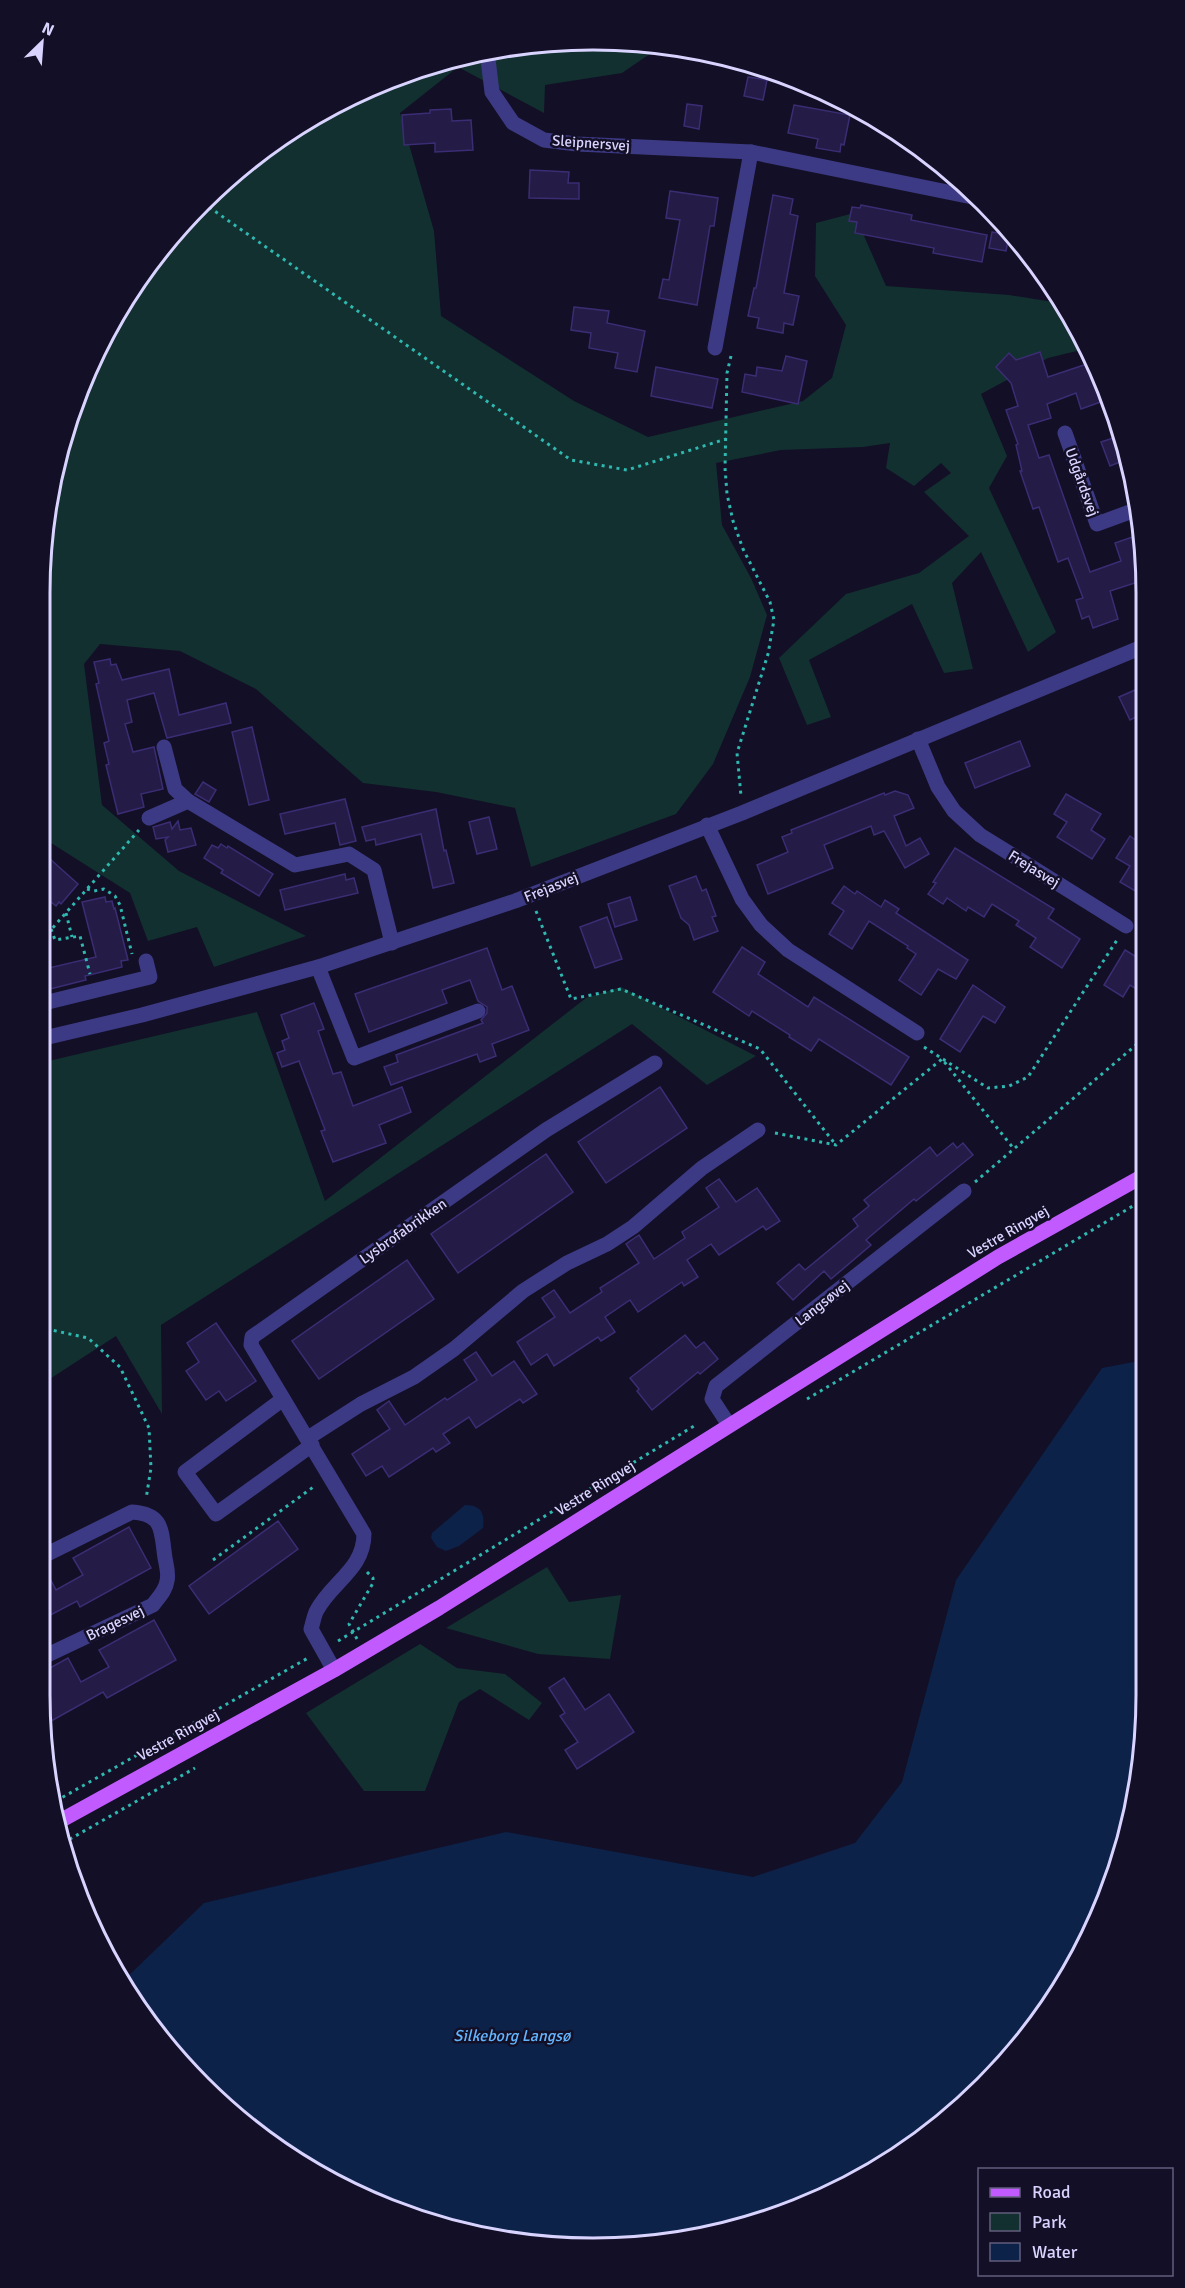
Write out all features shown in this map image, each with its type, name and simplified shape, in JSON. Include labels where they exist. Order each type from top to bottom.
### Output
[{"type":"main road","name":"Vestre Ringvej","points":[[64,1819],[334,1670],[439,1608],[998,1257],[1136,1180]]},
{"type":"street","name":"Sleipnersvej","points":[[488,60],[492,92],[513,123],[544,140],[577,144],[751,152],[962,195]]},
{"type":"street","points":[[715,348],[751,152]]},
{"type":"street","name":"Udgårdsvej","points":[[1065,433],[1097,524],[1129,512]]},
{"type":"street","name":"Frejasvej","points":[[50,1037],[142,1015],[318,967],[530,895],[742,813],[1136,649]]},
{"type":"street","name":"Frejasvej","points":[[918,739],[938,787],[954,811],[971,827],[980,835],[1126,926]]},
{"type":"street","points":[[164,747],[175,789],[188,801],[295,865],[349,854],[374,870],[392,943]]},
{"type":"street","points":[[149,818],[188,801]]},
{"type":"street","points":[[707,825],[742,899],[761,925],[788,950],[917,1033]]},
{"type":"street","points":[[50,1001],[150,977],[146,961]]},
{"type":"street","points":[[318,967],[354,1058],[478,1011]]},
{"type":"street","name":"Lysbrofabrikken","points":[[334,1670],[311,1629],[317,1610],[356,1564],[364,1548],[364,1534],[251,1345],[252,1337],[546,1130],[655,1063]]},
{"type":"street","points":[[283,1399],[185,1472],[216,1514],[361,1404],[414,1377],[454,1349],[523,1291],[567,1263],[608,1244],[633,1227],[702,1168],[758,1130]]},
{"type":"street","name":"Langsøvej","points":[[719,1411],[712,1399],[716,1386],[964,1191]]},
{"type":"street","points":[[719,1411],[729,1425]]},
{"type":"street","points":[[50,1553],[132,1512],[143,1512]]},
{"type":"street","name":"Bragesvej","points":[[50,1654],[153,1605],[161,1595],[168,1580],[160,1525],[153,1517],[143,1512]]},
{"type":"path","points":[[210,208],[572,460],[627,470],[726,439]]},
{"type":"path","points":[[732,351],[728,373],[726,485],[733,521],[743,549],[770,602],[774,620],[768,654],[737,753],[742,813]]},
{"type":"path","points":[[94,990],[80,936],[55,940],[51,929],[149,818]]},
{"type":"path","points":[[87,889],[94,891],[104,889],[115,896],[120,905],[133,955],[146,961]]},
{"type":"path","points":[[530,895],[571,999],[621,989],[760,1049],[836,1144]]},
{"type":"path","points":[[66,912],[72,937]]},
{"type":"path","points":[[917,1033],[921,1045],[988,1088],[1009,1086],[1028,1077],[1126,926]]},
{"type":"path","points":[[964,1191],[1136,1045]]},
{"type":"path","points":[[758,1130],[836,1144],[942,1059]]},
{"type":"path","points":[[942,1059],[1014,1149]]},
{"type":"path","points":[[50,1330],[88,1338],[120,1367],[149,1428],[151,1468],[143,1512]]},
{"type":"path","points":[[60,1799],[322,1650],[719,1411]]},
{"type":"path","points":[[213,1560],[329,1475]]},
{"type":"path","points":[[356,1564],[373,1578],[373,1583],[350,1620],[353,1631],[365,1652]]},
{"type":"green space","points":[[557,51],[651,53],[622,73],[545,85],[544,113],[458,67],[400,113],[434,231],[441,316],[574,401],[648,437],[803,401],[832,378],[846,325],[815,276],[816,223],[854,213],[886,286],[1009,295],[1051,302],[1063,321],[1079,350],[1048,358],[981,394],[1007,456],[989,488],[1056,632],[1028,652],[981,552],[952,583],[973,669],[944,673],[912,604],[809,660],[831,717],[807,725],[779,658],[846,594],[919,573],[969,536],[924,492],[951,473],[941,463],[914,486],[886,468],[890,443],[863,447],[781,450],[716,463],[722,525],[751,578],[767,615],[750,677],[713,764],[676,814],[531,867],[515,808],[436,792],[363,783],[256,689],[180,651],[100,644],[84,664],[102,805],[179,871],[306,936],[214,967],[197,927],[148,941],[130,893],[50,842],[51,557],[54,522],[68,452],[78,418],[105,352],[141,291],[162,262],[184,234],[234,184],[291,141],[321,122],[352,105],[418,78],[452,68],[487,60]]},
{"type":"green space","points":[[621,987],[756,1056],[707,1085],[632,1024],[161,1325],[162,1414],[116,1336],[50,1379],[50,1061],[257,1012],[325,1201],[586,998]]},
{"type":"green space","points":[[547,1567],[569,1602],[621,1595],[610,1659],[538,1654],[446,1628]]},
{"type":"green space","points":[[420,1644],[457,1668],[505,1674],[542,1703],[529,1720],[480,1689],[459,1702],[425,1791],[364,1791],[306,1713]]},
{"type":"water","name":"Silkeborg Langsø","points":[[1136,1362],[1136,1696],[1131,1766],[1117,1836],[1107,1870],[1080,1936],[1044,1997],[1001,2054],[951,2104],[894,2147],[833,2183],[800,2197],[767,2210],[698,2228],[663,2234],[592,2238],[522,2234],[487,2228],[418,2210],[385,2197],[352,2183],[291,2147],[234,2104],[184,2054],[141,1997],[128,1976],[204,1903],[506,1832],[753,1877],[855,1843],[902,1782],[956,1580],[1102,1368]]},
{"type":"water","points":[[465,1505],[475,1506],[481,1511],[483,1528],[459,1546],[446,1551],[437,1547],[431,1538],[432,1533]]},
{"type":"building","points":[[748,77],[767,80],[763,100],[744,96]]},
{"type":"building","points":[[687,104],[702,106],[699,129],[684,126]]},
{"type":"building","points":[[794,105],[850,115],[844,145],[841,144],[840,152],[816,148],[818,139],[788,133]]},
{"type":"building","points":[[451,109],[452,121],[471,120],[473,150],[435,152],[435,143],[404,145],[402,115]]},
{"type":"building","points":[[530,170],[569,172],[568,183],[579,183],[579,199],[529,198]]},
{"type":"building","points":[[670,191],[718,198],[714,226],[710,226],[697,305],[659,298],[663,279],[669,280],[680,220],[666,218]]},
{"type":"building","points":[[773,195],[793,199],[790,214],[798,216],[784,293],[799,296],[793,325],[784,323],[783,333],[757,328],[759,318],[748,316],[754,288],[756,288]]},
{"type":"building","points":[[861,205],[912,215],[911,220],[987,235],[982,262],[933,253],[934,248],[855,233],[857,222],[849,221],[852,207],[860,208]]},
{"type":"building","points":[[992,232],[1000,234],[1008,242],[1006,251],[989,248]]},
{"type":"building","points":[[574,307],[609,311],[607,323],[645,331],[637,372],[615,368],[618,353],[589,348],[591,333],[571,330]]},
{"type":"building","points":[[1040,352],[1048,377],[1085,365],[1101,402],[1081,409],[1076,393],[1047,404],[1051,418],[1028,425],[1039,458],[1049,455],[1090,572],[1121,561],[1115,543],[1132,537],[1135,583],[1110,591],[1118,619],[1093,628],[1089,616],[1082,619],[1076,600],[1083,598],[1068,558],[1058,562],[1039,507],[1033,509],[1020,471],[1022,471],[1016,445],[1018,444],[1006,410],[1018,406],[1011,383],[996,367],[1009,353],[1016,360]]},
{"type":"building","points":[[786,356],[807,361],[798,404],[742,392],[745,374],[756,376],[757,367],[782,371]]},
{"type":"building","points":[[656,367],[718,379],[712,408],[651,396]]},
{"type":"building","points":[[1113,438],[1119,462],[1110,466],[1101,442]]},
{"type":"building","points":[[110,659],[111,665],[116,664],[122,680],[169,669],[179,715],[226,703],[231,723],[167,738],[154,693],[127,700],[132,722],[125,724],[133,752],[154,747],[163,789],[141,794],[144,807],[118,814],[106,765],[109,764],[104,743],[109,741],[96,684],[99,683],[94,662]]},
{"type":"building","points":[[1136,690],[1136,717],[1130,720],[1119,697]]},
{"type":"building","points":[[252,727],[269,800],[249,805],[232,732]]},
{"type":"building","points":[[1020,741],[1030,766],[975,788],[965,763]]},
{"type":"building","points":[[203,782],[216,790],[209,802],[195,794]]},
{"type":"building","points":[[895,791],[908,795],[914,808],[894,816],[906,846],[920,838],[929,854],[905,868],[884,831],[874,835],[871,826],[824,845],[833,868],[768,894],[757,865],[788,852],[782,837],[792,833],[791,830],[884,793],[885,795]]},
{"type":"building","points":[[1066,794],[1101,814],[1091,830],[1105,839],[1092,859],[1057,837],[1067,822],[1054,814]]},
{"type":"building","points":[[345,799],[356,841],[340,845],[335,823],[285,834],[280,814]]},
{"type":"building","points":[[436,809],[444,851],[446,850],[454,883],[433,888],[421,834],[376,845],[375,839],[366,841],[362,827]]},
{"type":"building","points":[[489,817],[497,849],[477,854],[469,822]]},
{"type":"building","points":[[178,821],[180,830],[191,828],[196,845],[168,852],[165,840],[168,837],[156,839],[153,827],[170,822],[172,829]]},
{"type":"building","points":[[1130,836],[1136,840],[1136,891],[1120,882],[1130,866],[1116,858]]},
{"type":"building","points":[[221,844],[273,874],[259,896],[221,873],[223,870],[204,858],[212,845],[218,848]]},
{"type":"building","points":[[955,848],[1054,909],[1048,918],[1080,939],[1062,968],[1030,947],[1036,938],[1016,925],[1019,921],[992,904],[984,917],[968,907],[966,911],[947,898],[943,904],[928,894]]},
{"type":"building","points":[[50,859],[78,884],[61,904],[59,902],[56,906],[50,901]]},
{"type":"building","points":[[345,874],[346,880],[354,878],[358,893],[285,910],[280,890]]},
{"type":"building","points":[[696,876],[702,891],[706,889],[716,916],[712,917],[718,931],[694,940],[689,925],[681,918],[669,886]]},
{"type":"building","points":[[844,886],[855,894],[857,891],[881,907],[885,900],[899,909],[896,913],[968,960],[956,979],[938,969],[921,995],[899,980],[916,954],[907,948],[908,946],[869,921],[852,949],[829,934],[844,911],[832,903]]},
{"type":"building","points":[[105,897],[106,902],[112,901],[128,960],[121,961],[122,967],[85,976],[86,980],[50,989],[50,968],[96,957],[82,902]]},
{"type":"building","points":[[630,897],[637,920],[615,927],[608,904]]},
{"type":"building","points":[[607,917],[622,959],[595,968],[580,927]]},
{"type":"building","points":[[742,947],[765,962],[758,974],[808,1007],[814,997],[909,1057],[891,1085],[819,1039],[811,1051],[752,1011],[749,1016],[713,992]]},
{"type":"building","points":[[487,948],[502,990],[512,986],[529,1030],[492,1044],[496,1056],[480,1062],[477,1054],[391,1085],[384,1067],[398,1062],[396,1055],[483,1023],[481,1020],[487,1013],[487,1007],[478,1001],[470,980],[442,990],[447,1003],[369,1032],[355,994]]},
{"type":"building","points":[[1125,950],[1136,957],[1136,989],[1130,985],[1123,997],[1104,985]]},
{"type":"building","points":[[973,985],[1005,1007],[995,1023],[983,1016],[960,1052],[940,1039]]},
{"type":"building","points":[[314,1003],[324,1029],[318,1031],[333,1074],[341,1072],[353,1106],[402,1087],[411,1112],[379,1125],[386,1143],[333,1162],[321,1131],[325,1130],[299,1061],[282,1067],[277,1053],[285,1050],[282,1041],[289,1038],[281,1015]]},
{"type":"building","points":[[660,1087],[687,1128],[606,1183],[578,1142]]},
{"type":"building","points":[[953,1143],[957,1148],[963,1143],[973,1155],[916,1201],[914,1199],[866,1240],[871,1245],[831,1279],[824,1271],[793,1300],[777,1283],[799,1264],[805,1270],[858,1226],[853,1219],[869,1206],[864,1200],[930,1147],[937,1156]]},
{"type":"building","points":[[546,1154],[573,1192],[458,1273],[431,1234]]},
{"type":"building","points":[[719,1179],[736,1202],[757,1188],[780,1221],[766,1230],[763,1226],[719,1255],[711,1244],[687,1260],[698,1277],[684,1286],[682,1282],[638,1312],[630,1300],[605,1317],[615,1332],[601,1341],[598,1337],[554,1366],[547,1354],[531,1365],[517,1342],[555,1317],[542,1298],[554,1290],[570,1313],[602,1292],[600,1288],[639,1263],[626,1244],[639,1235],[654,1259],[685,1238],[682,1232],[719,1207],[706,1188]]},
{"type":"building","points":[[407,1260],[434,1299],[319,1379],[292,1341]]},
{"type":"building","points":[[216,1323],[256,1381],[226,1401],[219,1391],[206,1400],[186,1371],[199,1362],[187,1343]]},
{"type":"building","points":[[685,1335],[696,1348],[704,1342],[718,1359],[700,1374],[698,1372],[652,1410],[630,1378]]},
{"type":"building","points":[[476,1352],[492,1376],[514,1361],[537,1394],[523,1403],[520,1399],[476,1428],[469,1417],[443,1434],[450,1443],[436,1452],[433,1448],[389,1477],[382,1466],[366,1476],[352,1454],[390,1429],[377,1410],[389,1401],[405,1425],[477,1380],[464,1360]]},
{"type":"building","points":[[278,1521],[298,1549],[209,1614],[189,1586]]},
{"type":"building","points":[[129,1527],[151,1568],[80,1607],[77,1601],[50,1615],[50,1578],[56,1590],[83,1575],[73,1558]]},
{"type":"building","points":[[154,1620],[176,1660],[107,1698],[103,1692],[51,1721],[50,1668],[68,1658],[81,1682],[109,1667],[99,1650]]},
{"type":"building","points":[[564,1678],[585,1710],[609,1694],[634,1732],[577,1769],[565,1750],[578,1742],[560,1716],[565,1713],[549,1688]]}]
